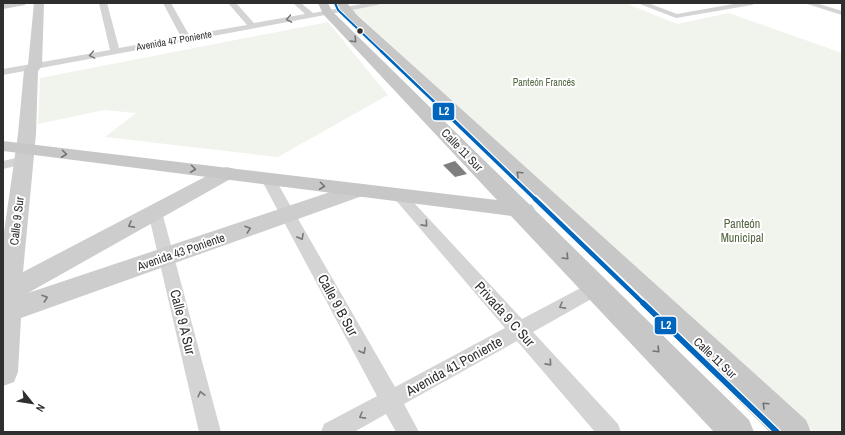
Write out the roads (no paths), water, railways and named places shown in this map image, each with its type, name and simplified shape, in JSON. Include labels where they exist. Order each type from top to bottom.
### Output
[{"type":"main road","name":"Calle 11 Sur","points":[[346,7],[555,208],[794,432]]},
{"type":"main road","name":"Calle 11 Sur","points":[[325,8],[737,432]]},
{"type":"main road","points":[[3,131],[26,148],[452,201],[512,202]]},
{"type":"main road","points":[[3,146],[555,208]]},
{"type":"main road","points":[[452,201],[544,234]]},
{"type":"street","points":[[3,6],[21,3]]},
{"type":"street","name":"Calle 9 Sur","points":[[3,372],[6,302],[26,148],[33,3]]},
{"type":"street","name":"Calle 9 Sur","points":[[31,68],[39,3]]},
{"type":"street","points":[[103,3],[115,51]]},
{"type":"street","points":[[167,3],[186,38]]},
{"type":"street","points":[[232,3],[252,26]]},
{"type":"street","points":[[297,3],[311,15]]},
{"type":"street","name":"Avenida 47 Poniente","points":[[3,72],[311,15],[325,8],[378,3]]},
{"type":"street","points":[[643,4],[657,3]]},
{"type":"street","points":[[643,4],[676,16],[752,3]]},
{"type":"street","points":[[808,3],[842,13]]},
{"type":"street","points":[[3,165],[26,148]]},
{"type":"street","points":[[6,302],[155,212],[227,173]]},
{"type":"street","name":"Calle 9 B Sur","points":[[268,179],[408,432]]},
{"type":"street","name":"Avenida 43 Poniente","points":[[6,302],[167,257],[358,190]]},
{"type":"street","name":"Privada 9 C Sur","points":[[399,195],[610,432]]},
{"type":"street","name":"Calle 9 A Sur","points":[[155,212],[210,432]]},
{"type":"street","name":"Avenida 41 Poniente","points":[[332,432],[596,288]]},
{"type":"park label","name":"Panteón Francés","points":[[544,82]]},
{"type":"park label","name":"Panteón Municipal","points":[[742,231]]}]
